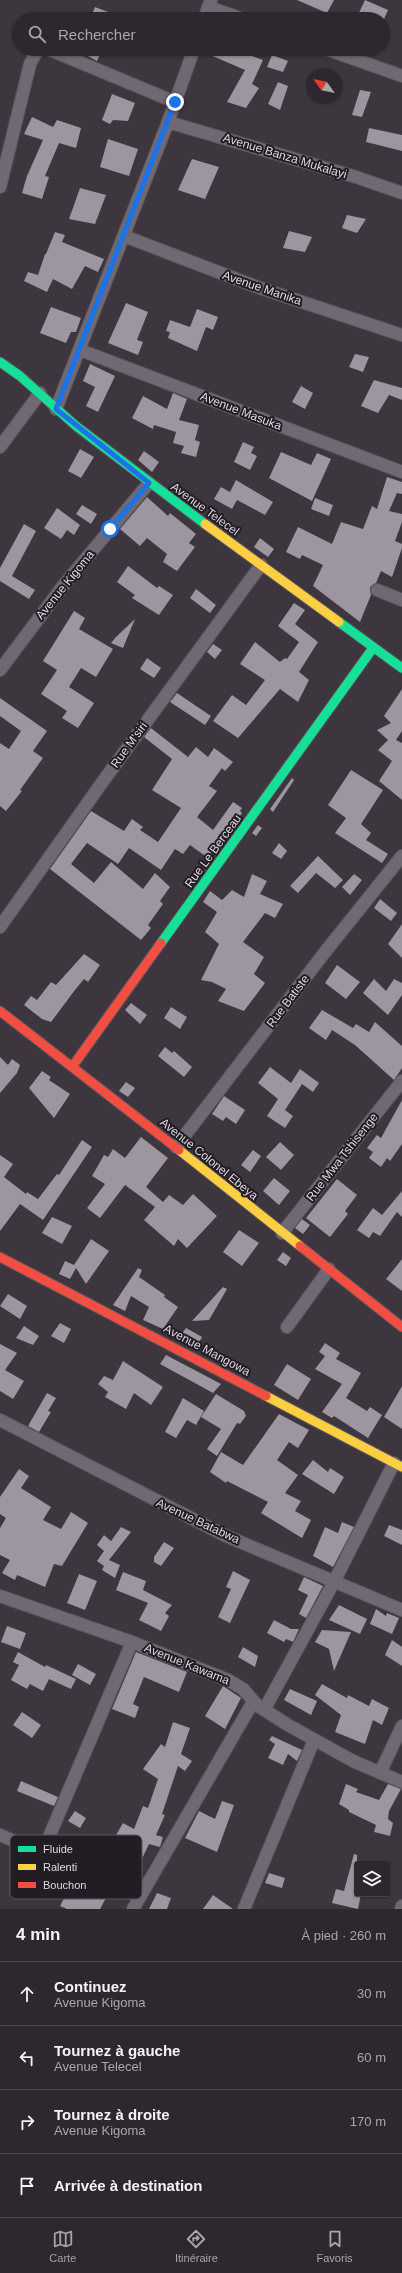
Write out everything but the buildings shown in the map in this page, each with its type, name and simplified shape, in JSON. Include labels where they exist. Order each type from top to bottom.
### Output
[{"type":"street","points":[[210,3],[229,12]]},
{"type":"street","points":[[0,187],[30,64],[34,56]]},
{"type":"street","points":[[65,56],[175,102]]},
{"type":"street","points":[[56,409],[168,122],[191,56]]},
{"type":"street","points":[[346,56],[402,76]]},
{"type":"street","name":"Avenue Banza Mukalayi","points":[[168,122],[356,176],[402,193]]},
{"type":"street","name":"Avenue Manika","points":[[124,236],[260,288],[402,335]]},
{"type":"street","name":"Avenue Masuka","points":[[80,350],[402,472]]},
{"type":"street","name":"Avenue Telecel","points":[[0,362],[149,483],[402,668]]},
{"type":"street","points":[[0,447],[40,393]]},
{"type":"street","name":"Avenue Kigoma","points":[[0,670],[63,586],[149,483]]},
{"type":"street","name":"Rue M'siri","points":[[0,927],[101,784],[261,565]]},
{"type":"street","points":[[377,590],[402,600]]},
{"type":"street","name":"Rue Le Berceau","points":[[72,1067],[373,648]]},
{"type":"street","name":"Rue Batiste","points":[[176,1147],[325,952],[402,856]]},
{"type":"street","name":"Avenue Colonel Ebeya","points":[[0,1011],[176,1147],[282,1233],[402,1327]]},
{"type":"street","name":"Rue Mwa Tshisenge","points":[[282,1233],[402,1081]]},
{"type":"street","name":"Avenue Mangowa","points":[[0,1257],[398,1465]]},
{"type":"street","points":[[287,1327],[329,1270]]},
{"type":"street","name":"Avenue Batabwa","points":[[0,1420],[220,1533],[335,1580],[402,1610]]},
{"type":"street","points":[[264,1710],[398,1465]]},
{"type":"street","name":"Avenue Kawama","points":[[1,1600],[132,1642],[228,1680],[243,1689],[253,1702],[264,1710],[314,1740],[380,1773],[402,1782]]},
{"type":"street","points":[[50,1835],[132,1642]]},
{"type":"street","points":[[142,1893],[253,1702]]},
{"type":"street","points":[[380,1773],[402,1726]]},
{"type":"street","points":[[244,1909],[314,1740]]},
{"type":"street","points":[[0,1835],[10,1839]]},
{"type":"street","points":[[133,1909],[139,1899]]},
{"type":"traffic: fast","points":[[0,362],[20,376],[76,426],[205,524]]},
{"type":"traffic: fast","points":[[339,622],[402,668]]},
{"type":"traffic: fast","points":[[161,943],[373,648]]},
{"type":"traffic: slow","points":[[205,524],[339,622]]},
{"type":"traffic: slow","points":[[179,1150],[300,1246]]},
{"type":"traffic: slow","points":[[266,1396],[402,1467]]},
{"type":"traffic: jam","points":[[72,1067],[161,943]]},
{"type":"traffic: jam","points":[[0,1011],[179,1150]]},
{"type":"traffic: jam","points":[[300,1246],[402,1327]]},
{"type":"traffic: jam","points":[[0,1257],[266,1396]]},
{"type":"route","points":[[110,529],[149,483],[56,409],[175,102]]}]
